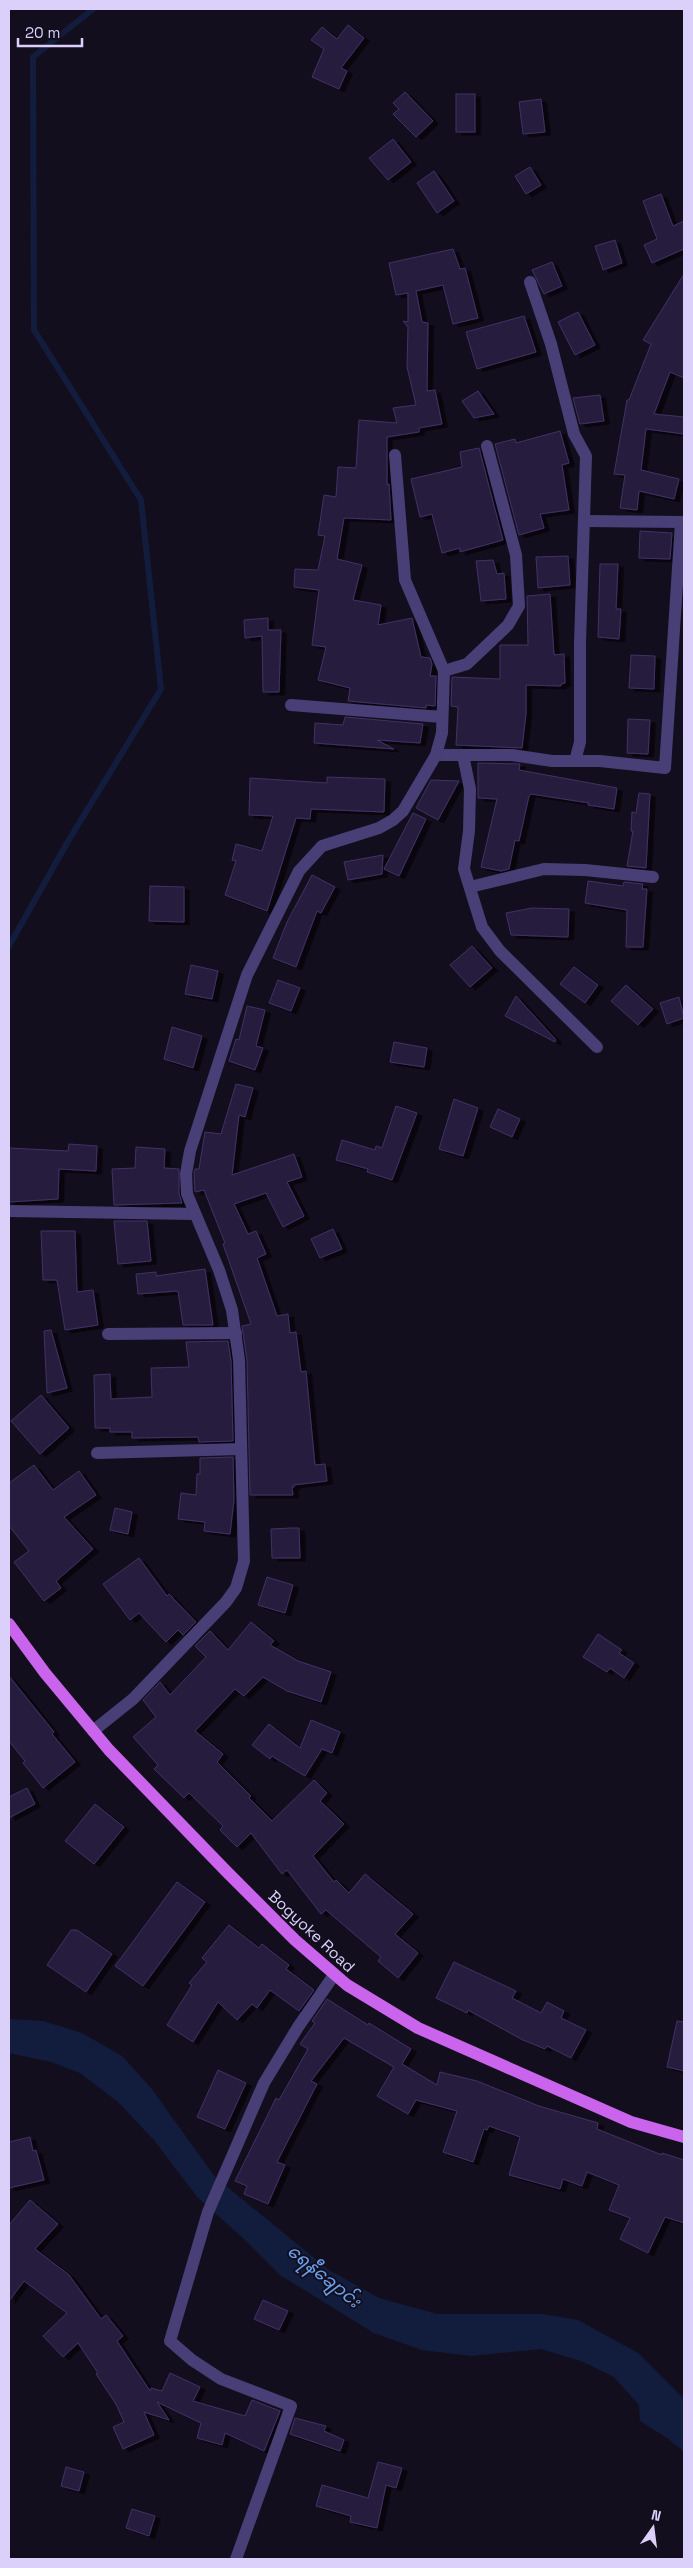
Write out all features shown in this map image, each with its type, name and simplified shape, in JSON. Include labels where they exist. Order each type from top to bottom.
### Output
[{"type":"main road","name":"Bogyoke Road","points":[[9,1624],[44,1673],[93,1731],[227,1872],[334,1975],[376,2005],[418,2028],[631,2122],[684,2137]]},
{"type":"street","points":[[530,282],[551,344],[574,434],[586,456],[580,643],[580,742],[575,761]]},
{"type":"street","points":[[444,670],[467,664],[508,625],[519,606],[516,555],[486,446]]},
{"type":"street","points":[[93,1731],[132,1699],[226,1602],[236,1588],[244,1561],[239,1360],[236,1333],[232,1310],[219,1270],[187,1194],[186,1174],[190,1151],[247,975],[299,871],[322,846],[379,828],[393,820],[403,811],[436,755],[442,733],[444,670],[405,580],[395,455]]},
{"type":"street","points":[[436,755],[512,755],[552,761],[600,761],[666,768],[681,522],[585,521]]},
{"type":"street","points":[[291,705],[442,717]]},
{"type":"street","points":[[464,755],[470,789],[469,831],[464,869],[482,927],[500,950],[597,1047]]},
{"type":"street","points":[[470,888],[544,869],[585,870],[653,878]]},
{"type":"street","points":[[9,1212],[194,1214]]},
{"type":"street","points":[[108,1334],[236,1333]]},
{"type":"street","points":[[96,1452],[241,1449]]},
{"type":"street","points":[[236,2559],[291,2406],[221,2379],[192,2360],[170,2341],[208,2212],[264,2083],[298,2026],[334,1975]]},
{"type":"water","name":"ရေနီချောင်း","points":[[9,2019],[43,2021],[82,2033],[122,2056],[151,2088],[215,2177],[329,2270],[379,2298],[437,2314],[542,2314],[578,2320],[638,2353],[684,2399],[684,2452],[667,2438],[640,2421],[639,2405],[614,2377],[581,2361],[541,2349],[471,2356],[422,2350],[374,2333],[280,2275],[245,2240],[198,2198],[154,2140],[118,2102],[80,2073],[51,2062],[9,2053]]},
{"type":"building","points":[[348,25],[364,38],[341,68],[347,71],[339,89],[312,77],[324,49],[311,40],[322,27],[337,39]]},
{"type":"building","points":[[405,92],[433,121],[416,137],[393,114],[399,109],[393,103]]},
{"type":"building","points":[[456,94],[475,94],[475,132],[456,132]]},
{"type":"building","points":[[541,99],[545,132],[523,134],[519,102]]},
{"type":"building","points":[[393,139],[411,162],[388,180],[369,158]]},
{"type":"building","points":[[530,167],[541,185],[526,194],[515,176]]},
{"type":"building","points":[[434,171],[454,201],[437,213],[417,183]]},
{"type":"building","points":[[661,194],[673,226],[684,221],[684,249],[652,263],[644,245],[657,239],[643,201]]},
{"type":"building","points":[[615,240],[622,263],[603,270],[595,246]]},
{"type":"building","points":[[453,249],[460,269],[465,268],[478,318],[453,324],[443,285],[416,291],[422,322],[428,323],[427,391],[435,390],[442,424],[419,428],[419,432],[387,437],[387,485],[389,484],[391,520],[344,518],[337,559],[362,565],[353,600],[381,605],[378,625],[412,618],[421,657],[430,658],[432,664],[430,676],[436,676],[435,706],[426,705],[426,708],[348,701],[350,688],[318,680],[326,647],[312,645],[319,590],[294,587],[295,569],[318,570],[325,536],[318,535],[324,495],[336,497],[338,467],[356,468],[359,420],[397,423],[393,408],[416,405],[407,367],[408,327],[403,321],[408,322],[408,293],[396,295],[389,263]]},
{"type":"building","points":[[552,262],[562,286],[544,294],[532,270]]},
{"type":"building","points":[[684,274],[684,378],[670,372],[654,414],[684,417],[684,434],[646,429],[641,470],[679,479],[674,499],[639,491],[637,510],[620,508],[625,475],[614,474],[627,400],[629,400],[651,344],[643,340]]},
{"type":"building","points":[[578,312],[595,345],[575,355],[558,322]]},
{"type":"building","points":[[524,316],[536,352],[477,369],[466,332]]},
{"type":"building","points":[[478,391],[494,414],[474,418],[462,401]]},
{"type":"building","points":[[600,395],[604,421],[580,424],[573,398]]},
{"type":"building","points":[[560,431],[569,463],[562,465],[569,510],[540,514],[544,528],[519,535],[495,444],[515,439],[516,443]]},
{"type":"building","points":[[479,448],[503,540],[460,552],[460,548],[442,553],[432,514],[420,517],[411,479],[462,467],[460,452]]},
{"type":"building","points":[[640,531],[672,533],[670,559],[639,558]]},
{"type":"building","points":[[568,556],[570,585],[538,588],[536,557]]},
{"type":"building","points":[[493,560],[497,574],[504,573],[506,599],[481,601],[476,561]]},
{"type":"building","points":[[600,564],[618,564],[616,609],[621,609],[619,639],[598,637]]},
{"type":"building","points":[[550,594],[554,655],[564,654],[565,683],[561,684],[561,686],[526,685],[526,714],[522,748],[456,745],[458,707],[451,706],[452,677],[500,679],[500,645],[528,645],[527,596]]},
{"type":"building","points":[[268,618],[268,630],[281,630],[279,692],[263,692],[262,636],[245,638],[244,620]]},
{"type":"building","points":[[631,655],[655,656],[654,689],[629,688]]},
{"type":"building","points":[[345,717],[423,724],[420,743],[377,740],[394,749],[314,743],[315,723],[343,725]]},
{"type":"building","points":[[628,719],[650,720],[648,754],[627,753]]},
{"type":"building","points":[[478,763],[520,764],[519,770],[617,788],[614,809],[531,794],[519,841],[515,840],[509,869],[501,871],[481,867],[497,799],[478,798]]},
{"type":"building","points":[[327,777],[385,779],[384,812],[311,809],[310,819],[296,818],[267,911],[225,895],[236,861],[232,860],[236,844],[262,851],[273,816],[249,815],[250,778],[327,783]]},
{"type":"building","points":[[431,780],[459,781],[438,820],[416,808]]},
{"type":"building","points":[[639,793],[650,794],[646,868],[627,866],[633,831],[631,831],[632,812],[636,813]]},
{"type":"building","points":[[413,813],[426,819],[399,876],[384,869]]},
{"type":"building","points":[[383,855],[382,874],[348,880],[344,862]]},
{"type":"building","points":[[312,875],[335,887],[321,913],[317,911],[296,967],[273,958],[287,922]]},
{"type":"building","points":[[588,881],[623,886],[624,882],[643,884],[642,889],[647,889],[643,947],[626,947],[627,910],[585,903]]},
{"type":"building","points":[[150,886],[184,887],[184,922],[149,921]]},
{"type":"building","points":[[532,908],[569,909],[568,937],[511,935],[506,913]]},
{"type":"building","points":[[472,946],[492,968],[470,987],[450,965]]},
{"type":"building","points":[[191,965],[218,971],[212,999],[185,994]]},
{"type":"building","points":[[574,967],[598,985],[585,1003],[560,984]]},
{"type":"building","points":[[278,980],[300,988],[291,1011],[269,1003]]},
{"type":"building","points":[[626,985],[653,1009],[638,1025],[611,1001]]},
{"type":"building","points":[[516,996],[556,1040],[555,1042],[505,1016]]},
{"type":"building","points":[[679,997],[684,1018],[667,1024],[660,1003]]},
{"type":"building","points":[[247,1006],[265,1010],[256,1046],[263,1048],[255,1070],[229,1061],[236,1039],[239,1040]]},
{"type":"building","points":[[172,1027],[202,1036],[193,1068],[164,1059]]},
{"type":"building","points":[[394,1042],[427,1048],[424,1067],[390,1062]]},
{"type":"building","points":[[236,1084],[253,1088],[245,1117],[239,1115],[232,1175],[294,1154],[302,1177],[287,1182],[304,1216],[283,1227],[266,1193],[234,1204],[248,1234],[256,1231],[266,1254],[257,1258],[277,1316],[288,1314],[290,1333],[296,1332],[301,1372],[306,1371],[315,1465],[325,1464],[327,1481],[294,1485],[292,1487],[293,1495],[250,1495],[247,1360],[242,1326],[251,1324],[223,1244],[225,1243],[204,1190],[195,1192],[194,1174],[195,1169],[199,1169],[205,1132],[221,1134]]},
{"type":"building","points":[[454,1099],[478,1108],[463,1156],[439,1149]]},
{"type":"building","points":[[396,1106],[417,1113],[392,1180],[367,1172],[368,1169],[336,1160],[342,1140],[375,1150],[376,1146],[382,1148]]},
{"type":"building","points":[[498,1109],[520,1119],[512,1137],[490,1127]]},
{"type":"building","points":[[69,1144],[97,1146],[96,1171],[59,1169],[58,1199],[9,1202],[9,1148],[68,1151]]},
{"type":"building","points":[[136,1147],[165,1149],[164,1168],[179,1169],[179,1194],[182,1203],[114,1205],[112,1169],[135,1168]]},
{"type":"building","points":[[114,1221],[147,1221],[151,1261],[118,1264]]},
{"type":"building","points":[[333,1229],[342,1249],[320,1258],[311,1239]]},
{"type":"building","points":[[41,1231],[75,1231],[77,1292],[93,1290],[98,1325],[65,1330],[57,1280],[43,1280]]},
{"type":"building","points":[[205,1269],[213,1325],[183,1325],[178,1291],[138,1294],[136,1274],[156,1272],[156,1276]]},
{"type":"building","points":[[51,1330],[67,1388],[47,1393],[44,1331]]},
{"type":"building","points":[[228,1341],[231,1361],[233,1441],[199,1442],[198,1437],[132,1438],[132,1432],[110,1432],[110,1428],[95,1428],[94,1375],[110,1374],[111,1399],[152,1397],[151,1368],[189,1367],[186,1342]]},
{"type":"building","points":[[41,1395],[69,1428],[40,1454],[11,1421]]},
{"type":"building","points":[[233,1457],[234,1500],[230,1534],[204,1531],[205,1522],[178,1519],[181,1493],[196,1495],[197,1474],[200,1474],[200,1458]]},
{"type":"building","points":[[34,1465],[53,1490],[79,1471],[96,1495],[64,1517],[93,1549],[56,1581],[61,1588],[44,1601],[14,1562],[29,1551],[9,1526],[9,1483]]},
{"type":"building","points":[[115,1508],[132,1512],[128,1534],[110,1530]]},
{"type":"building","points":[[299,1528],[300,1558],[272,1558],[271,1529]]},
{"type":"building","points":[[139,1558],[167,1596],[169,1594],[196,1622],[183,1635],[178,1630],[166,1642],[139,1613],[130,1620],[103,1584]]},
{"type":"building","points":[[267,1577],[293,1585],[285,1613],[258,1605]]},
{"type":"building","points":[[251,1622],[274,1641],[270,1645],[298,1661],[331,1672],[321,1702],[287,1691],[263,1677],[244,1696],[235,1689],[195,1731],[223,1754],[217,1762],[251,1796],[249,1798],[272,1821],[314,1780],[327,1793],[320,1801],[344,1824],[313,1856],[334,1882],[336,1880],[349,1893],[365,1874],[413,1914],[395,1934],[418,1953],[398,1978],[378,1961],[381,1957],[326,1910],[321,1914],[287,1870],[282,1874],[251,1833],[237,1847],[220,1830],[223,1826],[189,1793],[184,1798],[154,1769],[158,1765],[133,1737],[156,1717],[143,1700],[160,1682],[170,1695],[206,1657],[195,1646],[210,1631],[228,1650]]},
{"type":"building","points":[[598,1634],[622,1650],[619,1653],[634,1663],[624,1678],[610,1668],[607,1672],[583,1657]]},
{"type":"building","points":[[9,1676],[54,1732],[52,1734],[75,1762],[43,1788],[23,1763],[25,1761],[9,1741]]},
{"type":"building","points":[[311,1720],[340,1732],[332,1753],[322,1749],[305,1776],[272,1756],[270,1759],[252,1745],[269,1724],[300,1748]]},
{"type":"building","points":[[27,1788],[35,1804],[9,1818],[9,1797]]},
{"type":"building","points":[[95,1804],[124,1827],[94,1864],[65,1841]]},
{"type":"building","points":[[177,1882],[205,1902],[143,1986],[115,1966]]},
{"type":"building","points":[[229,1925],[259,1948],[262,1944],[289,1965],[286,1969],[314,1990],[299,2011],[270,1990],[257,2008],[252,2004],[237,2020],[218,2002],[193,2042],[167,2025],[192,1985],[189,1983],[207,1962],[202,1958]]},
{"type":"building","points":[[71,1930],[77,1930],[112,1954],[86,1992],[47,1965]]},
{"type":"building","points":[[454,1962],[516,1991],[512,1998],[541,2013],[547,2002],[564,2011],[561,2018],[586,2030],[571,2058],[547,2046],[545,2049],[523,2040],[468,2010],[467,2013],[436,1998]]},
{"type":"building","points":[[327,1999],[411,2049],[402,2064],[437,2085],[440,2072],[477,2081],[539,2106],[598,2123],[597,2129],[662,2155],[662,2153],[684,2160],[684,2223],[665,2217],[648,2253],[620,2239],[630,2218],[609,2210],[619,2185],[587,2172],[582,2186],[563,2179],[560,2189],[509,2175],[520,2137],[489,2126],[487,2130],[484,2129],[473,2162],[443,2152],[457,2111],[416,2100],[408,2114],[377,2096],[394,2067],[344,2038],[311,2081],[317,2084],[277,2162],[285,2165],[268,2204],[244,2194],[247,2186],[235,2181],[276,2098],[279,2100],[308,2049],[300,2044],[315,2023],[312,2021]]},
{"type":"building","points":[[677,2021],[684,2022],[684,2071],[667,2067]]},
{"type":"building","points":[[218,2070],[246,2083],[225,2129],[197,2117]]},
{"type":"building","points":[[30,2137],[33,2151],[36,2150],[44,2180],[9,2188],[9,2142]]},
{"type":"building","points":[[30,2200],[58,2224],[35,2249],[69,2275],[101,2319],[106,2315],[123,2336],[117,2341],[150,2391],[151,2388],[162,2391],[170,2373],[200,2387],[193,2401],[245,2416],[252,2400],[280,2411],[264,2451],[225,2433],[222,2445],[197,2438],[201,2423],[157,2402],[169,2420],[144,2412],[154,2435],[123,2449],[113,2427],[124,2422],[116,2404],[96,2374],[98,2373],[78,2343],[63,2357],[43,2336],[67,2313],[24,2281],[9,2301],[9,2225]]},
{"type":"building","points":[[263,2300],[288,2311],[279,2330],[254,2319]]},
{"type":"building","points":[[295,2418],[326,2426],[324,2431],[344,2440],[340,2451],[290,2434]]},
{"type":"building","points":[[378,2462],[402,2468],[396,2488],[386,2485],[377,2528],[350,2522],[351,2516],[316,2506],[322,2485],[368,2498]]},
{"type":"building","points":[[66,2467],[84,2472],[79,2491],[61,2486]]},
{"type":"building","points":[[132,2509],[155,2516],[149,2536],[126,2528]]},
{"type":"waterway","points":[[9,946],[67,843],[161,689],[141,500],[34,330],[33,57],[93,9]]}]
